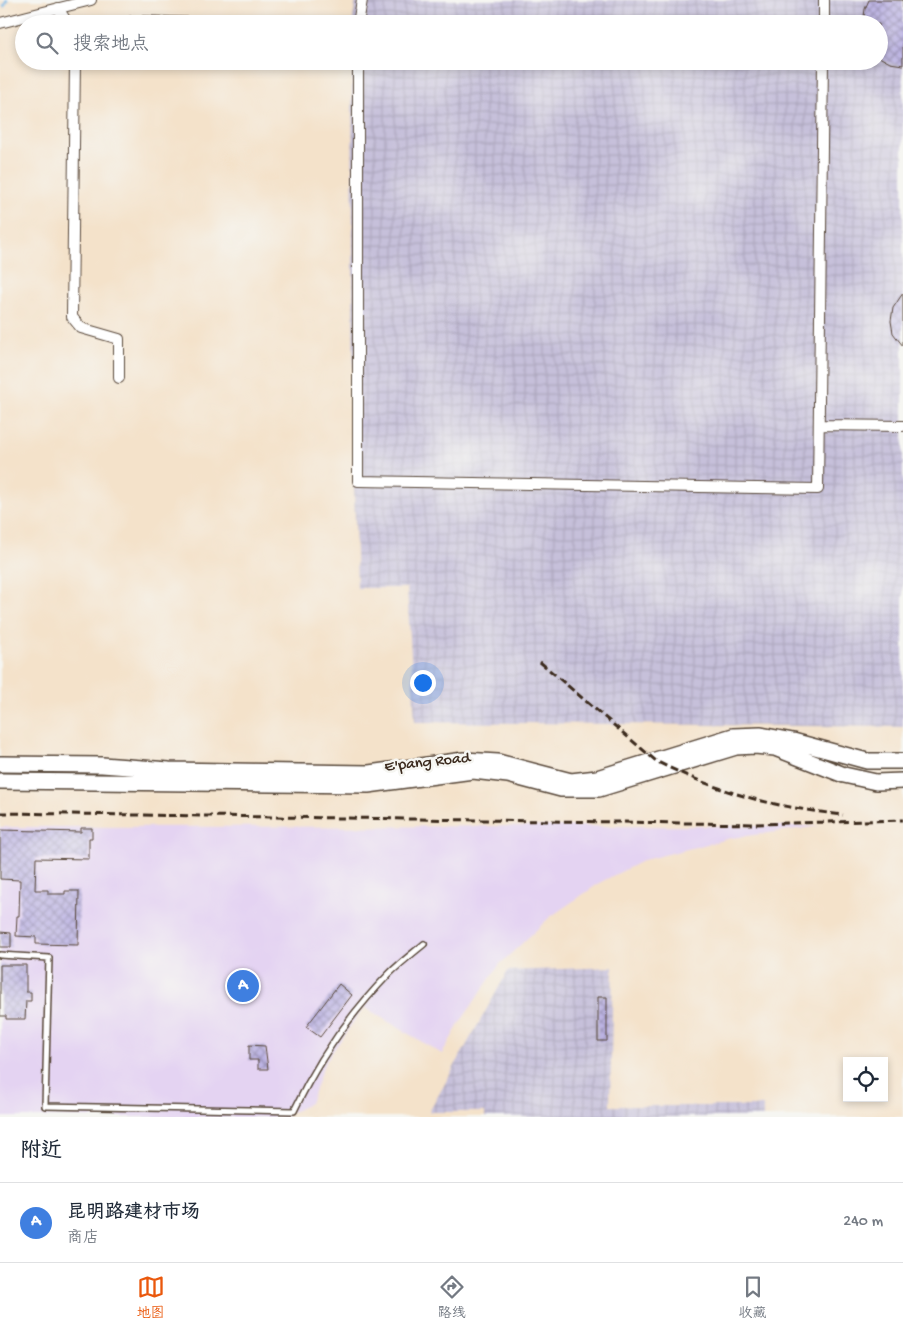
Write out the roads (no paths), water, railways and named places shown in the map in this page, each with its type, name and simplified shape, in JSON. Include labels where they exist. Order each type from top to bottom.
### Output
[{"type":"main road","name":"E'pang Road","points":[[0,764],[102,765],[170,770],[369,773],[464,760],[498,762],[571,781],[596,778],[733,736],[761,735],[793,741],[867,761],[903,761]]},
{"type":"main road","name":"E'pang Road","points":[[0,781],[368,785],[473,771],[508,775],[561,789],[599,789],[736,747],[755,746],[775,748],[844,776],[876,782],[903,782]]},
{"type":"street","points":[[31,15],[91,0]]},
{"type":"street","points":[[359,15],[362,0]]},
{"type":"street","points":[[824,0],[824,15]]},
{"type":"street","points":[[58,8],[62,15]]},
{"type":"street","points":[[0,23],[15,19]]},
{"type":"street","points":[[75,70],[72,317],[81,328],[119,339],[119,378]]},
{"type":"street","points":[[358,70],[358,481],[818,489],[823,70]]},
{"type":"street","points":[[819,424],[903,426]]},
{"type":"lane","points":[[0,955],[49,958],[45,1106],[294,1111],[307,1083],[330,1046],[361,1005],[390,973],[424,944]]},
{"type":"waterway","points":[[4,6],[7,0]]},
{"type":"railway","points":[[540,662],[656,761],[699,781],[744,796],[775,804],[843,815]]},
{"type":"railway","points":[[0,813],[755,824],[903,820]]},
{"type":"place","name":"昆明路建材市场","points":[[243,986]]}]
